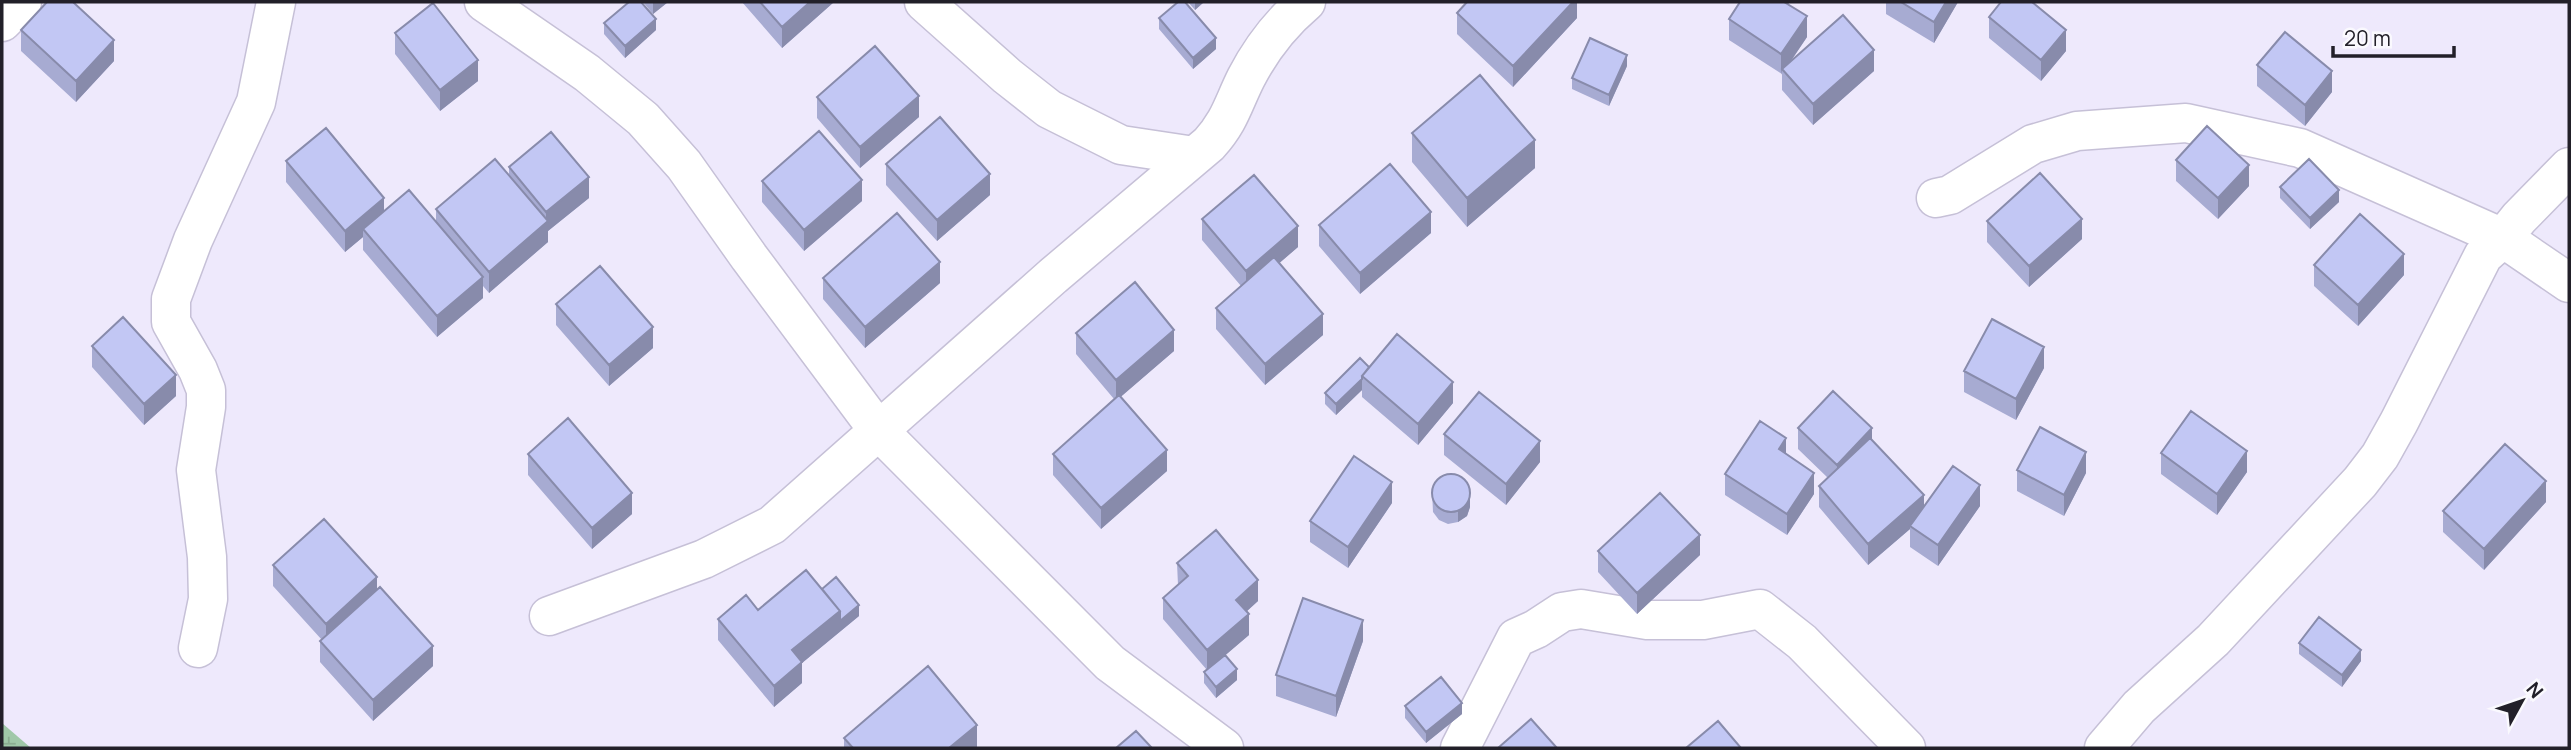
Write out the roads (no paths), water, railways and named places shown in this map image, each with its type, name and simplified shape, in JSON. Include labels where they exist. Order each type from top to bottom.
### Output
[{"type":"street","points":[[2,22],[22,2]]},
{"type":"street","points":[[198,648],[208,599],[196,470],[206,407],[206,390],[172,323],[171,299],[192,240],[256,102],[276,2]]},
{"type":"street","points":[[484,2],[587,73],[643,118],[684,165],[878,430],[1110,663],[1224,748]]},
{"type":"street","points":[[924,2],[1007,76],[1049,109],[1121,145],[1194,156]]},
{"type":"street","points":[[549,616],[704,559],[772,525],[1225,127],[1245,80],[1292,6]]},
{"type":"street","points":[[1936,198],[1958,191],[2033,144],[2077,131],[2186,124],[2300,148],[2503,238],[2569,283]]},
{"type":"street","points":[[2104,748],[2139,707],[2213,640],[2360,482],[2380,456],[2399,422],[2483,256],[2569,167]]},
{"type":"street","points":[[1460,748],[1516,638],[1562,612],[1581,609],[1647,620],[1703,620],[1760,609],[1802,642],[1906,748]]}]
